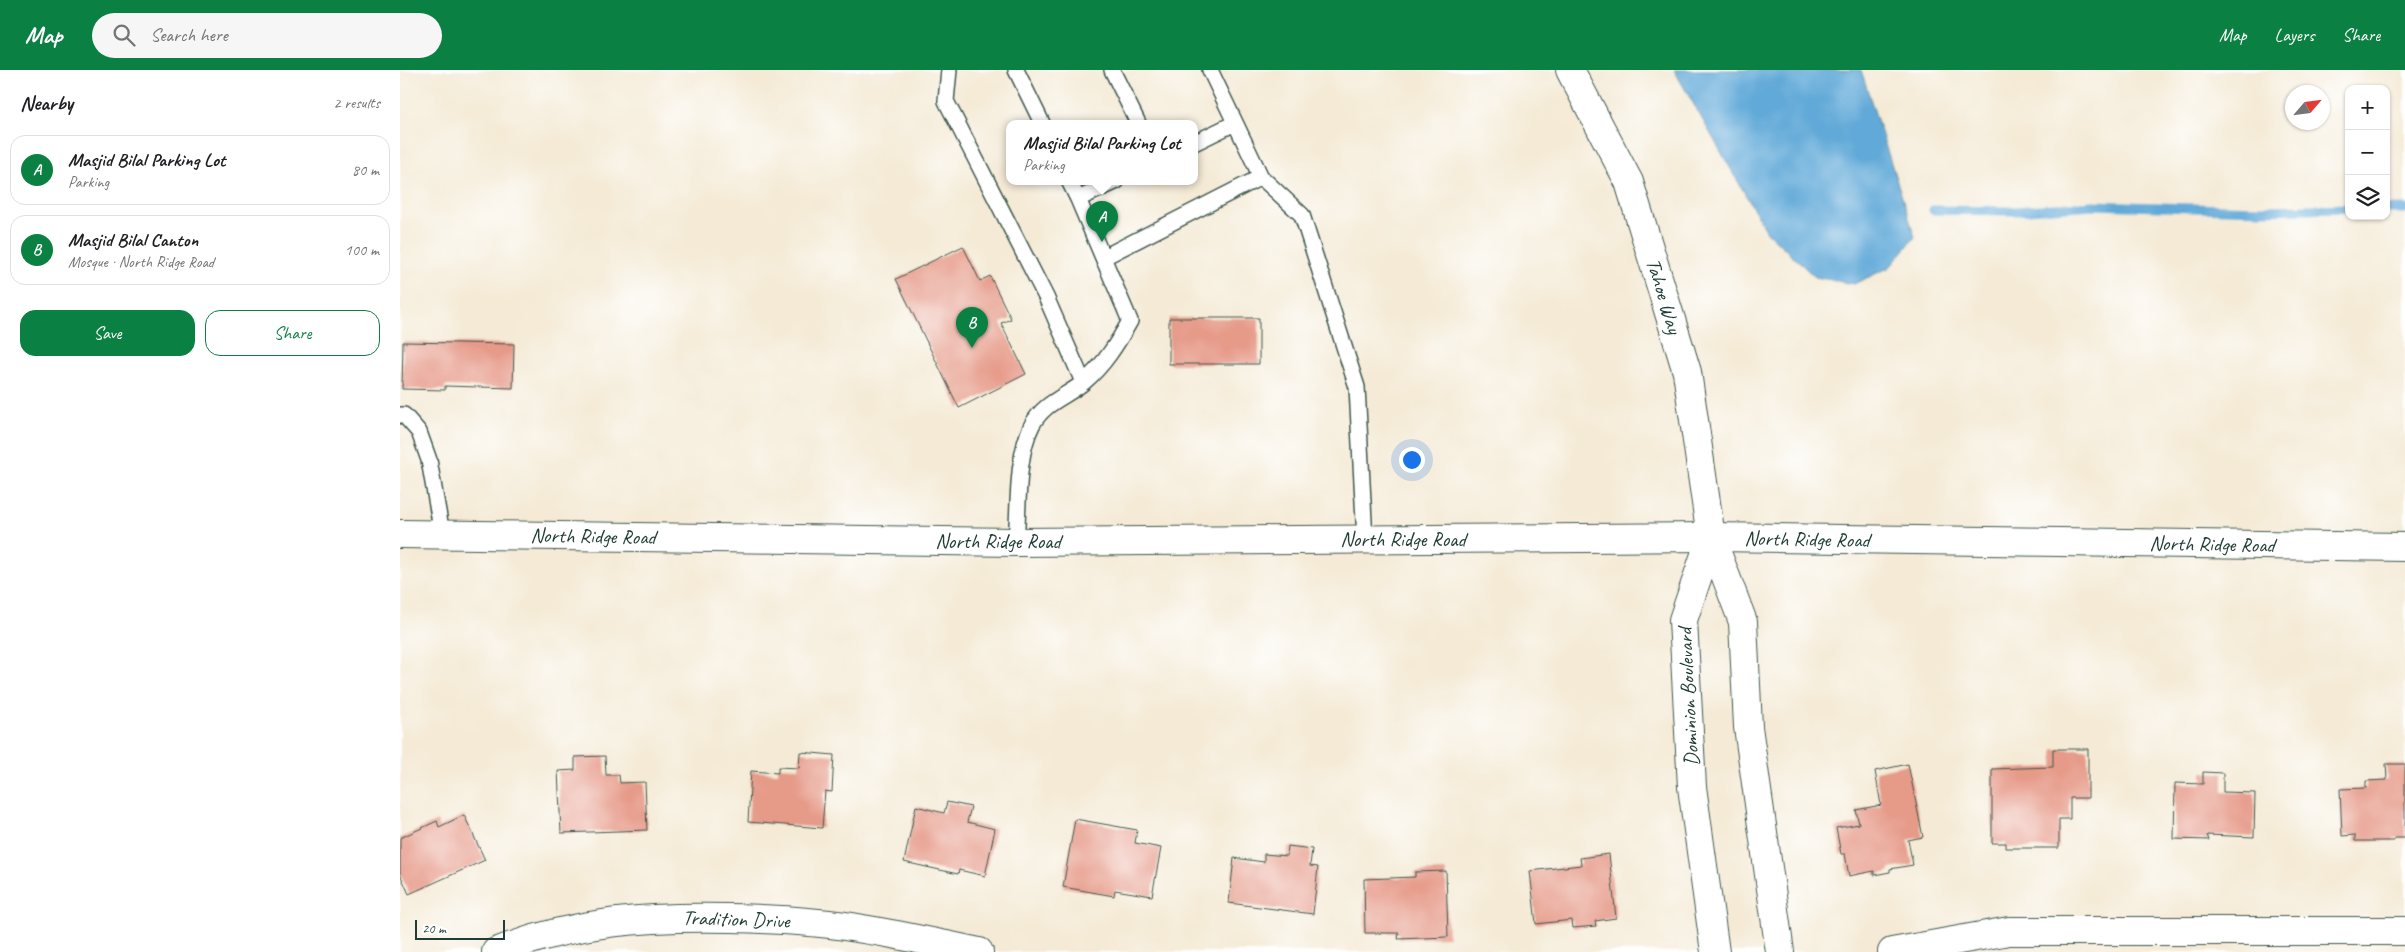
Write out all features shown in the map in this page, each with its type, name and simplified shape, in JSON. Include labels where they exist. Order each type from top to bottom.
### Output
[{"type":"street","name":"Tahoe Way","points":[[1570,70],[1629,182],[1687,372],[1711,537]]},
{"type":"street","name":"North Ridge Road","points":[[400,534],[1016,542],[1711,537],[2405,547]]},
{"type":"street","name":"Dominion Boulevard","points":[[1711,537],[1683,620],[1692,787],[1715,952]]},
{"type":"street","points":[[1711,537],[1743,622],[1748,726],[1780,952]]},
{"type":"street","name":"Tradition Drive","points":[[496,952],[547,934],[592,924],[673,917],[780,919],[862,928],[979,952]]},
{"type":"street","points":[[1892,952],[2010,931],[2405,931]]},
{"type":"lane","points":[[949,70],[946,101],[1046,297],[1083,382]]},
{"type":"lane","points":[[1016,70],[1041,120]]},
{"type":"lane","points":[[1112,70],[1137,120]]},
{"type":"lane","points":[[1210,70],[1261,177],[1302,215],[1358,387],[1365,540]]},
{"type":"lane","points":[[1198,141],[1235,123]]},
{"type":"lane","points":[[1104,257],[1261,177]]},
{"type":"lane","points":[[1016,542],[1023,451],[1032,425],[1042,410],[1060,395],[1083,382],[1118,356],[1130,321],[1104,257],[1071,185]]},
{"type":"lane","points":[[1078,199],[1108,185]]},
{"type":"lane","points":[[400,415],[404,415],[419,432],[429,460],[442,534]]},
{"type":"water","points":[[1674,70],[1861,70],[1915,237],[1890,267],[1854,284],[1815,277],[1767,232]]},
{"type":"building","points":[[963,246],[980,281],[990,276],[1011,319],[1001,323],[1026,374],[959,408],[896,279]]},
{"type":"building","points":[[1169,318],[1259,318],[1259,364],[1169,364]]},
{"type":"building","points":[[403,342],[514,344],[513,388],[445,386],[445,390],[402,389]]},
{"type":"building","points":[[2053,749],[2088,749],[2088,798],[2070,798],[2070,819],[2059,819],[2059,848],[2006,848],[2006,843],[1992,843],[1992,769],[2053,767]]},
{"type":"building","points":[[800,752],[834,755],[832,792],[825,791],[822,828],[748,822],[751,771],[778,773],[778,767],[799,768]]},
{"type":"building","points":[[605,756],[606,775],[619,775],[620,783],[645,782],[647,830],[561,833],[558,771],[575,770],[575,757]]},
{"type":"building","points":[[1908,764],[1923,837],[1908,840],[1913,865],[1890,869],[1890,872],[1874,875],[1874,871],[1849,876],[1845,854],[1841,854],[1836,828],[1859,824],[1856,810],[1881,805],[1875,771]]},
{"type":"building","points":[[2386,764],[2405,764],[2405,838],[2394,838],[2394,841],[2355,841],[2355,835],[2342,836],[2340,789],[2366,788],[2366,781],[2387,780]]},
{"type":"building","points":[[2203,772],[2223,773],[2223,792],[2255,793],[2254,837],[2207,835],[2209,840],[2174,839],[2175,783],[2203,784]]},
{"type":"building","points":[[947,802],[971,807],[967,822],[995,829],[985,876],[959,870],[958,874],[904,862],[916,806],[944,813]]},
{"type":"building","points":[[464,815],[485,860],[409,894],[400,874],[400,838],[437,821],[439,827]]},
{"type":"building","points":[[1075,819],[1137,830],[1135,843],[1161,848],[1152,896],[1115,890],[1114,896],[1063,887]]},
{"type":"building","points":[[1288,846],[1312,849],[1310,866],[1318,867],[1313,914],[1229,903],[1234,858],[1264,862],[1264,854],[1287,856]]},
{"type":"building","points":[[1609,854],[1616,918],[1595,921],[1596,926],[1573,928],[1572,920],[1536,924],[1530,871],[1581,865],[1580,858]]},
{"type":"building","points":[[1446,871],[1448,937],[1398,939],[1399,933],[1365,933],[1364,879],[1415,877],[1415,872]]},
{"type":"waterway","points":[[1933,210],[2016,211],[2093,205],[2261,210],[2345,208]]},
{"type":"waterway","points":[[2390,209],[2405,209]]},
{"type":"place","name":"Masjid Bilal Parking Lot","points":[[1102,242]]},
{"type":"place","name":"Masjid Bilal Canton","points":[[972,348]]}]
